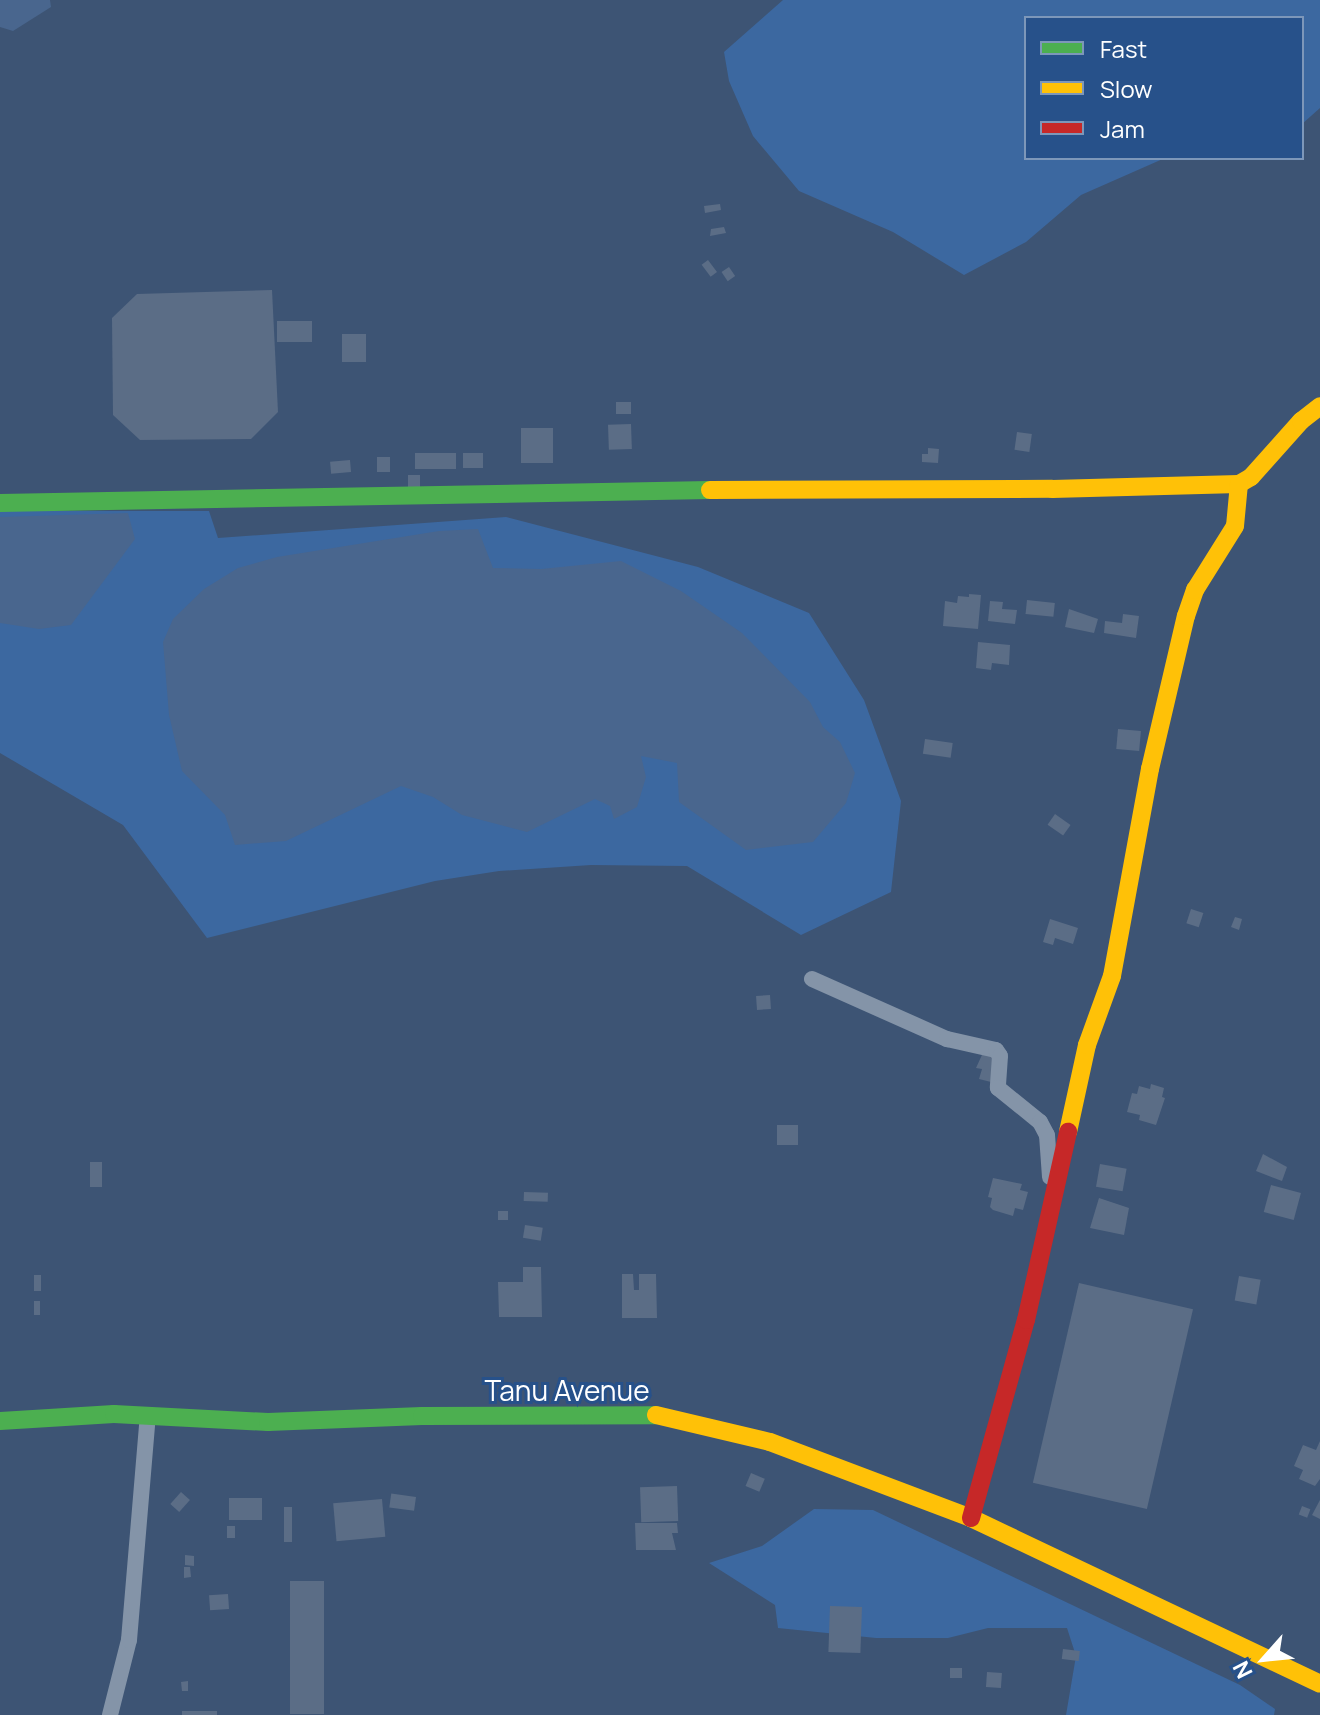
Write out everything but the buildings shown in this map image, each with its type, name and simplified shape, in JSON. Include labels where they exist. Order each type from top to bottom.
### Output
[{"type":"street","points":[[0,503],[613,491],[1052,489],[1239,484],[1251,477],[1301,421],[1320,406]]},
{"type":"street","points":[[971,1518],[1017,1356],[1087,1045],[1112,976],[1150,769],[1186,616],[1195,590],[1235,526],[1239,484]]},
{"type":"street","points":[[812,979],[947,1039],[996,1050],[1000,1056],[997,1081],[1000,1090],[1040,1122],[1047,1135],[1053,1198]]},
{"type":"street","name":"Tanu Avenue","points":[[0,1421],[114,1414],[268,1422],[422,1416],[537,1418],[652,1414],[770,1442],[971,1518],[1320,1684]]},
{"type":"street","points":[[110,1715],[129,1640],[148,1416]]},
{"type":"shaded area","points":[[0,0],[50,0],[51,7],[13,31],[0,27]]},
{"type":"shaded area","points":[[783,0],[1320,0],[1320,108],[1304,122],[1304,16],[1024,16],[1024,160],[1160,160],[1081,195],[1026,242],[964,275],[893,232],[799,191],[753,136],[729,81],[724,52]]},
{"type":"shaded area","points":[[0,511],[209,511],[218,538],[506,517],[698,567],[809,613],[864,700],[901,801],[891,892],[801,935],[687,866],[591,865],[499,871],[435,881],[207,938],[123,825],[0,753]]},
{"type":"shaded area","points":[[128,513],[135,539],[71,625],[39,629],[0,623],[0,517]]},
{"type":"shaded area","points":[[478,529],[493,568],[541,569],[621,561],[681,591],[742,633],[810,702],[823,727],[840,742],[855,773],[846,803],[813,842],[746,850],[679,802],[677,763],[641,756],[646,777],[637,807],[614,819],[610,806],[595,799],[527,832],[462,815],[433,797],[401,786],[286,841],[235,845],[225,815],[182,771],[169,715],[163,642],[173,619],[204,589],[238,568],[277,557],[439,531]]},
{"type":"shaded area","points":[[814,1509],[873,1510],[1240,1685],[1275,1709],[1274,1715],[1066,1715],[1076,1656],[1067,1628],[988,1628],[948,1638],[876,1638],[778,1628],[775,1605],[709,1563],[762,1546]]},
{"type":"traffic: fast","points":[[0,503],[710,490]]},
{"type":"traffic: fast","points":[[0,1421],[114,1414],[268,1422],[422,1416],[656,1415]]},
{"type":"traffic: slow","points":[[710,490],[1052,489],[1239,484],[1251,477],[1301,421],[1320,406]]},
{"type":"traffic: slow","points":[[1068,1132],[1087,1045],[1112,976],[1150,769],[1186,616],[1195,590],[1235,526],[1239,484]]},
{"type":"traffic: slow","points":[[656,1415],[770,1442],[971,1518],[1320,1684]]},
{"type":"traffic: jam","points":[[971,1518],[1026,1320],[1068,1132]]}]
